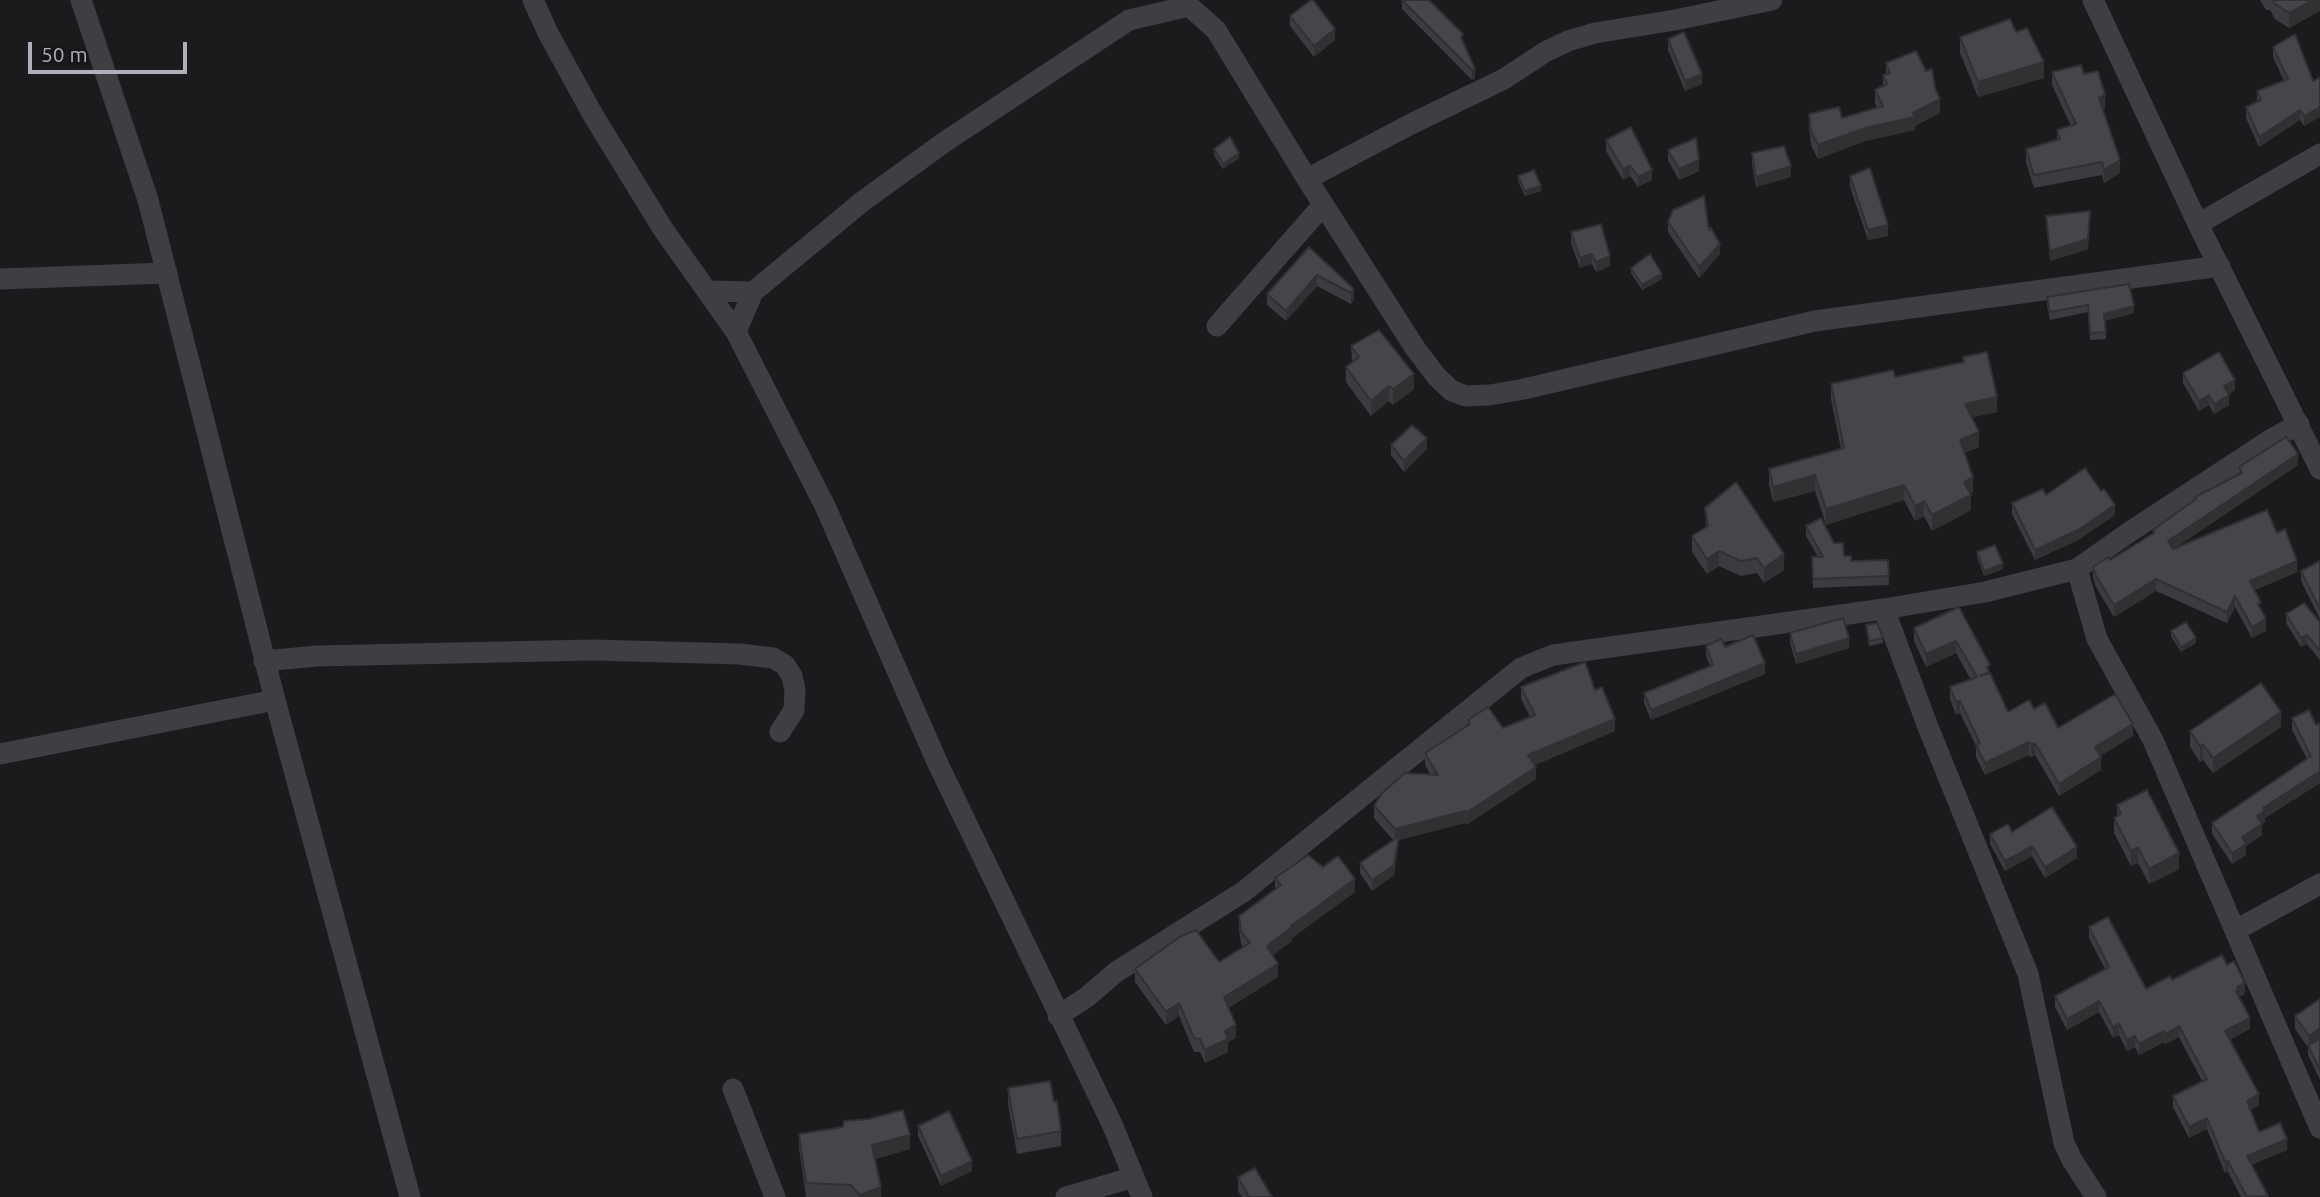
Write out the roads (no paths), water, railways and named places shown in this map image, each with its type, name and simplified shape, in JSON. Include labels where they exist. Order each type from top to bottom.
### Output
[{"type":"street","points":[[81,0],[148,200],[264,661],[410,1197]]},
{"type":"street","points":[[533,0],[548,33],[600,126],[663,229],[736,332],[825,506],[938,764],[1112,1124],[1138,1187],[1066,1197]]},
{"type":"street","points":[[736,332],[753,292],[863,201],[946,141],[1129,20],[1147,0]]},
{"type":"street","points":[[1307,179],[1504,79],[1545,52],[1568,41],[1595,33],[1772,0]]},
{"type":"street","points":[[2093,0],[2198,224],[2320,469]]},
{"type":"street","points":[[1129,20],[1188,3],[1216,30],[1323,205],[1423,358],[1452,391],[1466,396],[1524,389],[1815,321],[2220,266]]},
{"type":"street","points":[[2198,224],[2320,154]]},
{"type":"street","points":[[1217,326],[1323,205]]},
{"type":"street","points":[[0,279],[167,273]]},
{"type":"street","points":[[709,291],[753,292]]},
{"type":"street","points":[[1058,1016],[1087,998],[1116,972],[1243,892],[1521,668],[1553,655],[1884,609],[1984,592],[2077,569],[2270,440],[2299,424]]},
{"type":"street","points":[[2077,569],[2097,639],[2153,740],[2236,930],[2294,1073],[2320,1128]]},
{"type":"street","points":[[1884,609],[1928,727],[2028,974],[2064,1143],[2096,1197]]},
{"type":"street","points":[[264,661],[317,656],[593,650],[740,654],[773,658],[785,665],[792,676],[795,690],[794,710],[780,732]]},
{"type":"street","points":[[0,754],[275,700]]},
{"type":"street","points":[[2236,930],[2320,884]]},
{"type":"street","points":[[733,1089],[775,1197]]}]
